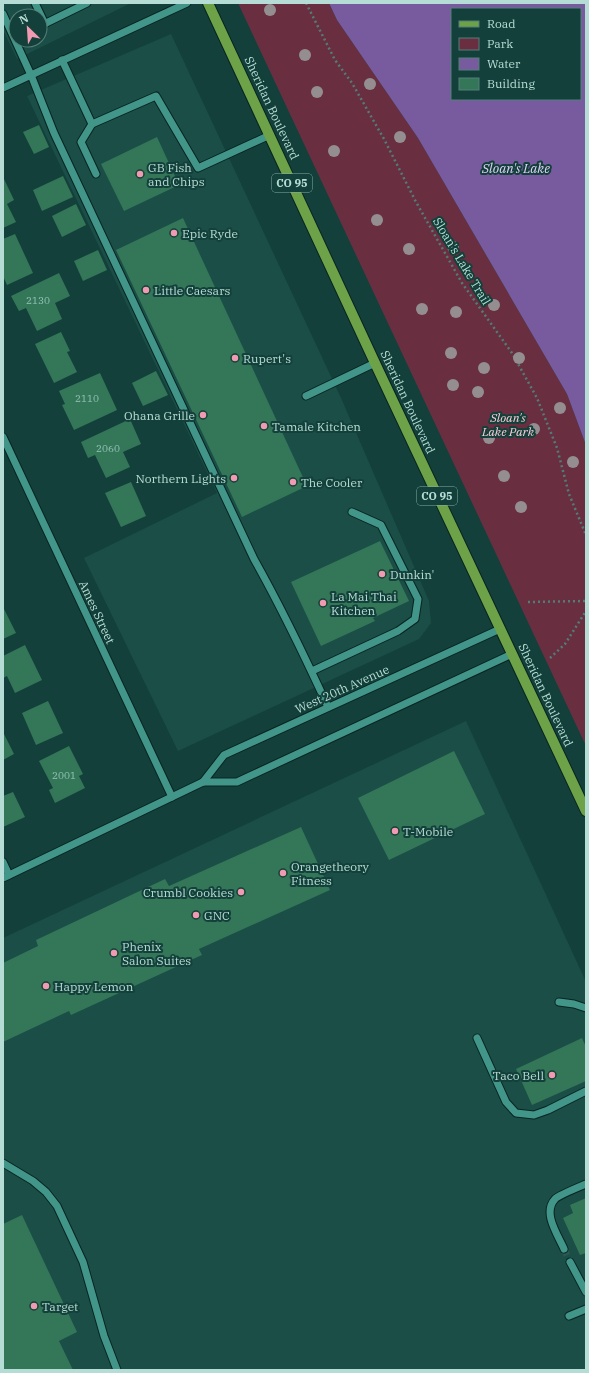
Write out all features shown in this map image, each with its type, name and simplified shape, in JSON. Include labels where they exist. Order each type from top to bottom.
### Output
[{"type":"main road","name":"Sheridan Boulevard","points":[[208,3],[375,363],[586,811]]},
{"type":"street","points":[[48,22],[87,3]]},
{"type":"street","points":[[3,88],[187,3]]},
{"type":"street","points":[[3,14],[8,24]]},
{"type":"street","points":[[19,48],[54,133],[251,552],[312,671],[328,708]]},
{"type":"street","points":[[62,60],[92,124]]},
{"type":"street","points":[[96,174],[81,142],[92,124],[156,96],[198,168],[270,135]]},
{"type":"street","points":[[306,396],[375,363]]},
{"type":"street","name":"Ames Street","points":[[3,437],[172,797]]},
{"type":"street","points":[[312,671],[398,631],[415,619],[418,599],[381,525],[352,512]]},
{"type":"street","name":"West 20th Avenue","points":[[203,782],[224,755],[500,629]]},
{"type":"street","name":"West 20th Avenue","points":[[6,876],[203,782],[236,782],[512,654]]},
{"type":"street","points":[[3,862],[6,876]]},
{"type":"street","points":[[559,1002],[574,1004],[586,1008]]},
{"type":"street","points":[[477,1038],[506,1102],[516,1113],[534,1116],[586,1091]]},
{"type":"street","points":[[3,1163],[33,1181],[46,1192],[57,1206],[83,1262],[104,1336],[117,1370]]},
{"type":"street","points":[[564,1249],[550,1216],[550,1208],[555,1198],[586,1184]]},
{"type":"street","points":[[570,1262],[586,1292]]},
{"type":"street","points":[[569,1316],[586,1309]]},
{"type":"path","name":"Sloan's Lake Trail","points":[[306,3],[335,60],[352,83],[384,139],[416,202],[462,283],[512,353],[537,398],[557,448],[569,494],[586,535]]},
{"type":"path","points":[[528,602],[586,601]]},
{"type":"path","points":[[550,658],[565,644],[586,611]]},
{"type":"shaded area","points":[[3,3],[131,3],[48,44],[48,8],[8,8],[8,40],[3,30]]},
{"type":"shaded area","points":[[171,34],[341,398],[429,601],[431,623],[419,639],[178,751],[84,558],[217,493],[27,96]]},
{"type":"shaded area","points":[[12,48],[39,48],[17,59]]},
{"type":"shaded area","points":[[466,721],[586,982],[586,1370],[3,1370],[3,938]]},
{"type":"green space","name":"Sloan's Lake Park","points":[[238,3],[329,3],[337,20],[418,138],[567,394],[586,445],[586,746]]},
{"type":"water","name":"Sloan's Lake","points":[[329,3],[586,3],[586,445],[567,394],[418,138],[337,20]]},
{"type":"building","points":[[39,125],[49,147],[34,154],[23,132]]},
{"type":"building","name":"GB Fish and Chips","points":[[157,137],[179,185],[124,211],[101,164]]},
{"type":"building","points":[[63,176],[73,197],[42,211],[33,190]]},
{"type":"building","points":[[4,179],[14,200],[7,204],[16,222],[3,228],[3,180]]},
{"type":"building","points":[[76,204],[86,225],[62,237],[52,216]]},
{"type":"building","points":[[183,218],[307,486],[242,517],[116,250]]},
{"type":"building","points":[[15,234],[33,273],[7,285],[3,276],[3,239]]},
{"type":"building","points":[[98,250],[107,270],[83,281],[74,261]]},
{"type":"building","points":[[59,273],[70,296],[55,303],[62,319],[37,331],[26,308],[19,311],[11,296]]},
{"type":"building","points":[[61,332],[70,351],[67,352],[77,372],[54,383],[35,344]]},
{"type":"building","points":[[156,371],[168,395],[143,406],[132,383]]},
{"type":"building","points":[[100,373],[117,410],[74,430],[62,405],[65,404],[59,391]]},
{"type":"building","points":[[130,419],[141,444],[123,452],[130,467],[106,478],[95,455],[88,458],[81,442]]},
{"type":"building","points":[[131,482],[146,516],[121,527],[105,493]]},
{"type":"building","points":[[380,541],[409,601],[373,618],[375,621],[321,646],[291,582]]},
{"type":"building","points":[[3,607],[16,633],[3,639]]},
{"type":"building","points":[[25,645],[42,680],[15,693],[7,676],[3,678],[3,656]]},
{"type":"building","points":[[48,701],[63,733],[36,745],[22,713]]},
{"type":"building","points":[[3,732],[14,754],[3,760]]},
{"type":"building","points":[[69,746],[83,774],[79,776],[85,788],[55,803],[49,790],[53,788],[39,761]]},
{"type":"building","points":[[454,751],[485,814],[389,860],[358,798]]},
{"type":"building","points":[[13,792],[25,817],[3,827],[3,796]]},
{"type":"building","points":[[301,827],[330,890],[199,949],[202,955],[71,1015],[69,1011],[3,1042],[3,963],[38,946],[36,940],[165,879],[169,886]]},
{"type":"building","name":"Taco Bell","points":[[582,1038],[586,1047],[586,1081],[532,1105],[516,1069]]},
{"type":"building","points":[[586,1198],[586,1253],[580,1255],[563,1218],[573,1213],[570,1205]]},
{"type":"building","name":"Target","points":[[22,1215],[77,1332],[59,1341],[73,1370],[3,1370],[3,1224]]},
{"type":"tunnel","points":[[564,1249],[570,1262]]},
{"type":"place","name":"GB Fish and Chips","points":[[140,174]]},
{"type":"place","name":"Epic Ryde","points":[[174,233]]},
{"type":"place","name":"Little Caesars","points":[[146,290]]},
{"type":"place","name":"Rupert's","points":[[235,358]]},
{"type":"place","name":"Ohana Grille","points":[[203,415]]},
{"type":"place","name":"Tamale Kitchen","points":[[264,426]]},
{"type":"place","name":"Northern Lights","points":[[234,478]]},
{"type":"place","name":"The Cooler","points":[[293,482]]},
{"type":"place","name":"Dunkin'","points":[[382,574]]},
{"type":"place","name":"La Mai Thai Kitchen","points":[[323,603]]},
{"type":"place","name":"T-Mobile","points":[[395,831]]},
{"type":"place","name":"Orangetheory Fitness","points":[[283,873]]},
{"type":"place","name":"Crumbl Cookies","points":[[241,892]]},
{"type":"place","name":"GNC","points":[[196,915]]},
{"type":"place","name":"Phenix Salon Suites","points":[[114,953]]},
{"type":"place","name":"Happy Lemon","points":[[46,986]]},
{"type":"place","name":"Taco Bell","points":[[552,1075]]},
{"type":"place","name":"Target","points":[[34,1306]]}]
